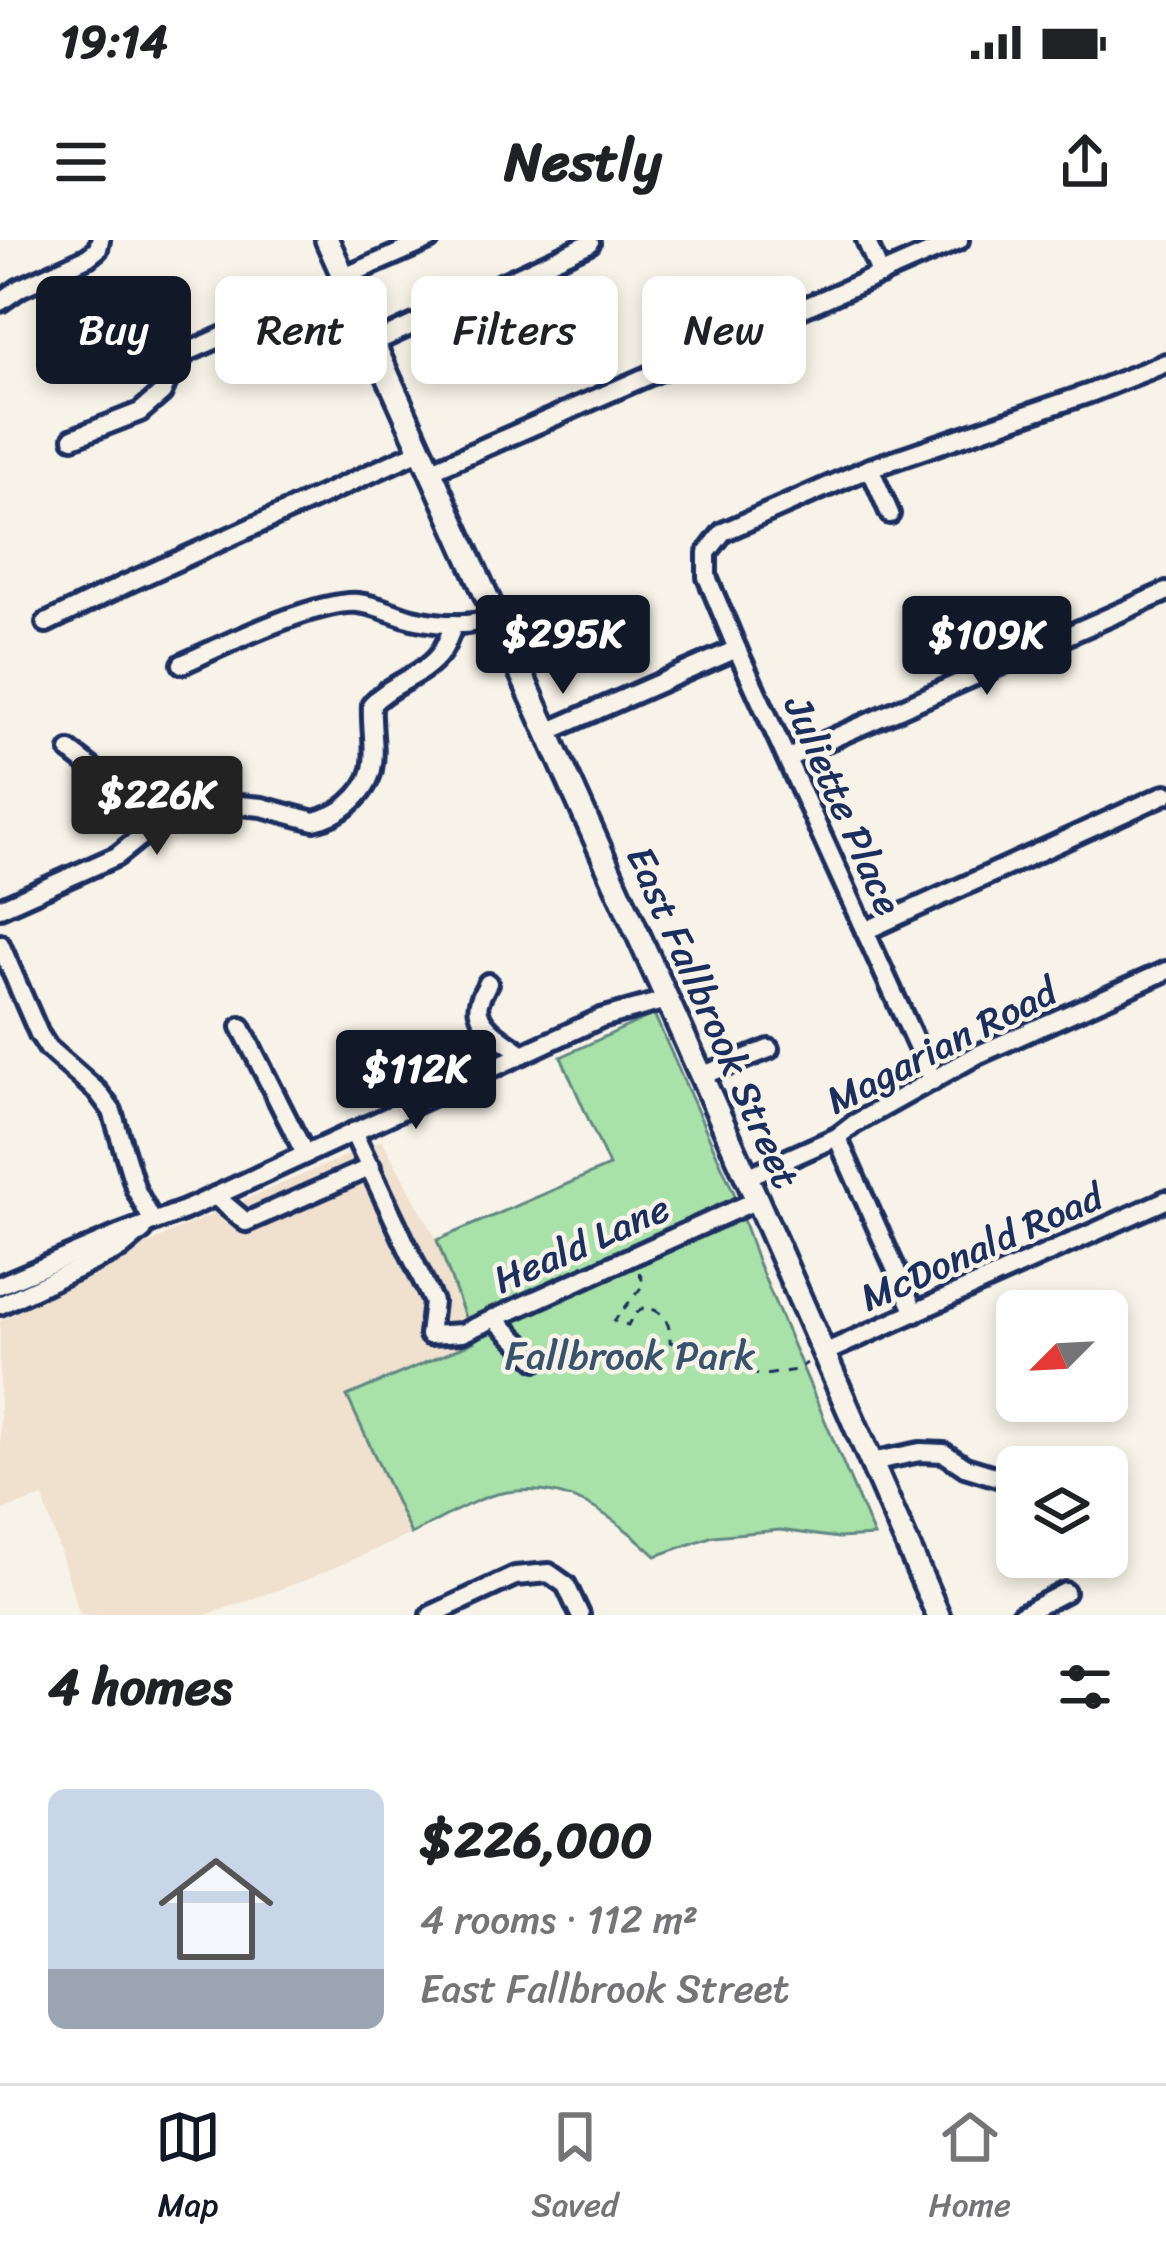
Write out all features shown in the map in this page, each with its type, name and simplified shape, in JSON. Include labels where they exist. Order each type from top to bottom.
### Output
[{"type":"main road","name":"East Fallbrook Street","points":[[327,240],[343,276]]},
{"type":"main road","name":"East Fallbrook Street","points":[[387,374],[758,1200],[938,1615]]},
{"type":"street","points":[[0,302],[88,257],[100,240]]},
{"type":"street","points":[[353,276],[429,240]]},
{"type":"street","points":[[866,240],[881,275]]},
{"type":"street","points":[[46,623],[959,240]]},
{"type":"street","points":[[387,337],[590,243]]},
{"type":"street","points":[[74,439],[140,412],[162,393],[174,365],[215,340]]},
{"type":"street","points":[[890,514],[871,468],[1166,363]]},
{"type":"street","name":"Juliette Place","points":[[871,468],[723,532],[707,553],[707,577],[933,1082]]},
{"type":"street","points":[[788,758],[1166,592]]},
{"type":"street","points":[[182,664],[244,636],[335,605],[359,603],[454,625],[495,617]]},
{"type":"street","points":[[239,806],[314,821],[344,808],[367,788],[374,771],[372,704],[420,673],[442,651],[454,625]]},
{"type":"street","points":[[547,732],[736,649]]},
{"type":"street","points":[[0,908],[117,856],[142,836],[142,826],[120,793],[70,751]]},
{"type":"street","points":[[865,931],[1166,794]]},
{"type":"street","points":[[0,944],[48,1048],[98,1091],[112,1111],[136,1190],[153,1222]]},
{"type":"street","name":"Magarian Road","points":[[747,1177],[837,1137],[977,1055],[1166,971]]},
{"type":"street","points":[[488,983],[478,1004],[481,1016],[491,1030],[523,1054]]},
{"type":"street","points":[[0,1286],[215,1196],[601,1018],[666,1000]]},
{"type":"street","points":[[241,1027],[305,1154]]},
{"type":"street","points":[[701,1076],[769,1049]]},
{"type":"street","points":[[215,1196],[246,1222],[371,1167],[353,1132]]},
{"type":"street","points":[[837,1137],[915,1312]]},
{"type":"street","name":"Heald Lane","points":[[371,1167],[433,1302],[429,1335],[462,1333],[758,1200]]},
{"type":"street","name":"McDonald Road","points":[[824,1353],[1166,1200]]},
{"type":"street","points":[[0,1305],[120,1249],[153,1222]]},
{"type":"street","points":[[494,1318],[537,1360]]},
{"type":"street","points":[[872,1462],[920,1452],[944,1453],[965,1467],[996,1477]]},
{"type":"street","points":[[431,1615],[514,1576],[548,1573],[566,1585],[580,1615]]},
{"type":"street","points":[[1021,1615],[1065,1592]]},
{"type":"path","points":[[632,1257],[644,1284],[614,1321],[628,1325],[649,1308],[664,1316],[671,1329],[670,1342],[742,1372],[766,1375],[796,1370],[824,1353]]},
{"type":"shaded area","points":[[382,1140],[437,1240],[474,1342],[347,1396],[411,1534],[303,1581],[206,1615],[80,1615],[43,1497],[0,1511],[0,1321],[174,1231]]},
{"type":"green space","name":"Fallbrook Park","points":[[654,1014],[734,1193],[756,1258],[874,1536],[838,1538],[780,1530],[713,1536],[656,1556],[585,1503],[544,1491],[497,1494],[411,1534],[347,1396],[474,1342],[437,1240],[609,1166],[561,1057]]}]
